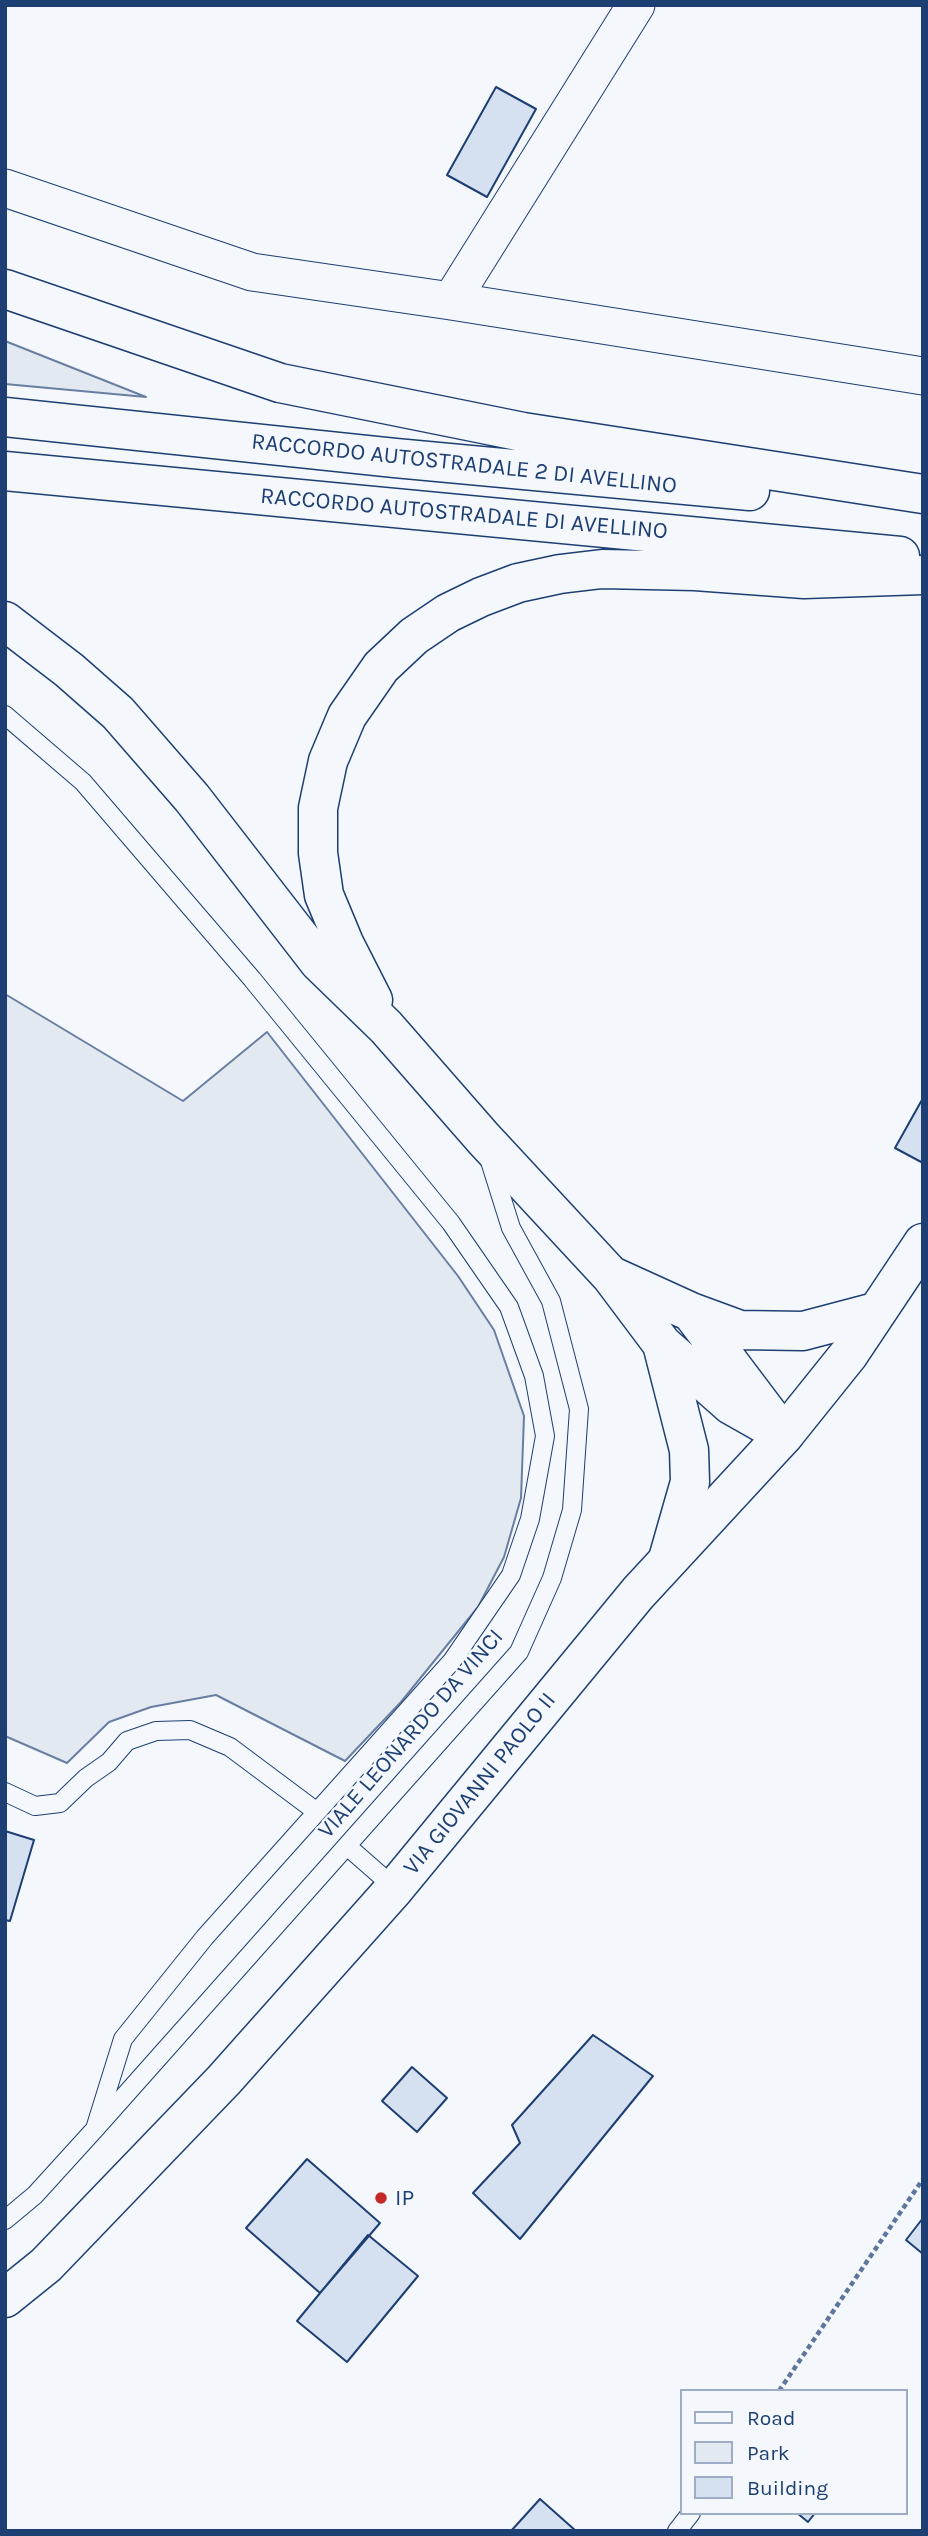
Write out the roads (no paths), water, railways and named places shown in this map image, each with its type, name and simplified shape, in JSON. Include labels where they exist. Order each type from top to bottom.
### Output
[{"type":"main road","points":[[5,289],[280,383],[523,432],[923,495]]},
{"type":"main road","name":"RACCORDO AUTOSTRADALE 2 DI AVELLINO","points":[[5,417],[395,458],[923,508]]},
{"type":"main road","name":"RACCORDO AUTOSTRADALE DI AVELLINO","points":[[5,471],[923,558]]},
{"type":"main road","points":[[386,1027],[344,943],[324,895],[318,853],[318,808],[328,761],[347,716],[381,667],[414,636],[448,613],[481,597],[518,583],[560,574],[602,569],[695,571],[804,579],[923,575]]},
{"type":"main road","points":[[5,621],[69,670],[118,713],[192,798],[319,962],[386,1027],[483,1138],[611,1276],[662,1344],[731,1405],[784,1436]]},
{"type":"main road","name":"VIA GIOVANNI PAOLO II","points":[[5,2298],[46,2265],[224,2080],[395,1888],[638,1593],[784,1436],[849,1354],[923,1243]]},
{"type":"main road","points":[[611,1276],[691,1312],[740,1329],[803,1331],[876,1312]]},
{"type":"main road","points":[[691,1312],[784,1436]]},
{"type":"main road","points":[[662,1344],[688,1450],[690,1482],[668,1559]]},
{"type":"street","points":[[452,301],[636,5]]},
{"type":"street","points":[[5,188],[252,272],[923,376]]},
{"type":"lane","points":[[5,715],[83,782],[252,979],[451,1223],[509,1307],[534,1376],[545,1436],[530,1519],[511,1575],[452,1661],[205,1937],[123,2039],[95,2129]]},
{"type":"lane","name":"VIALE LEONARDO DA VINCI","points":[[5,2220],[35,2195],[95,2129],[519,1652],[552,1577],[572,1510],[579,1409],[551,1301],[511,1228],[483,1138]]},
{"type":"lane","points":[[5,1792],[35,1806],[60,1803],[86,1778],[109,1762],[127,1741],[156,1731],[190,1730],[230,1747],[317,1812]]},
{"type":"lane","points":[[347,1846],[395,1888]]},
{"type":"lane","points":[[677,2531],[689,2515]]},
{"type":"place","name":"IP","points":[[381,2198]]}]
